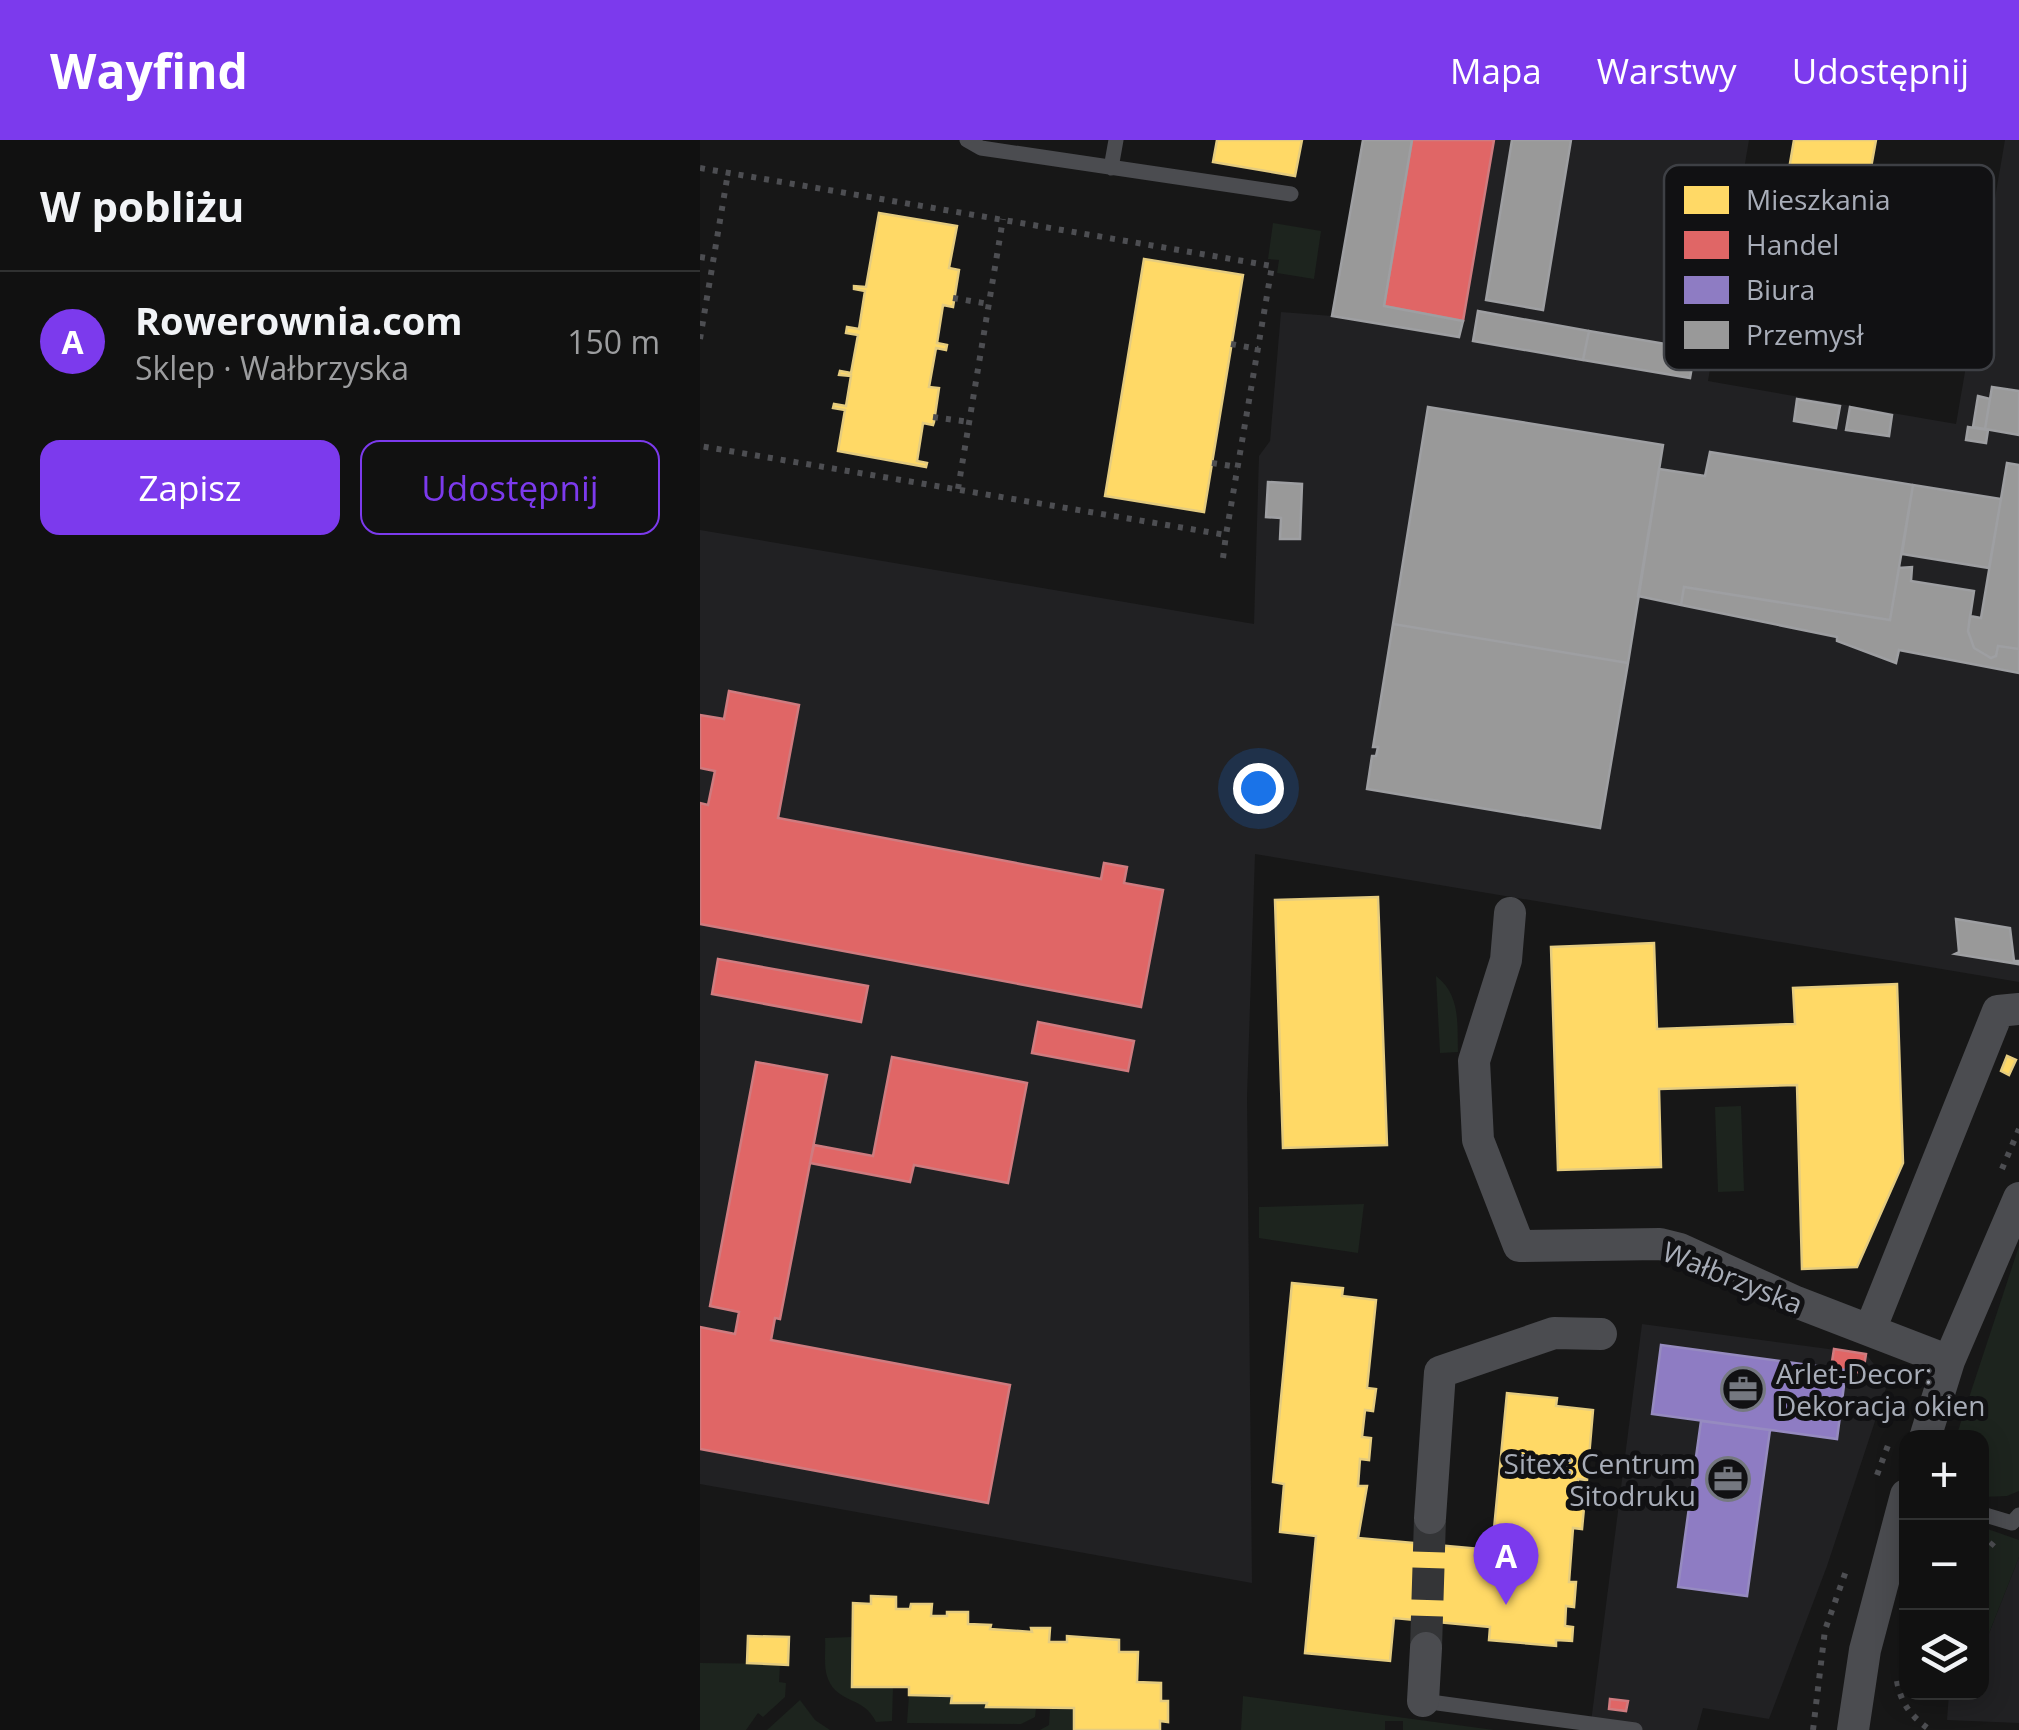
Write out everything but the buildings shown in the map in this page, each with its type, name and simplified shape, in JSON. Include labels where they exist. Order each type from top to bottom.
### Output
[{"type":"street","name":"Wałbrzyska","points":[[1510,913],[1506,960],[1474,1061],[1478,1140],[1519,1246],[1670,1247],[1796,1302],[1949,1361]]},
{"type":"street","points":[[1870,1330],[1998,1011],[2019,1008]]},
{"type":"street","points":[[1927,1430],[1949,1361],[2019,1198]]},
{"type":"street","points":[[1430,1518],[1440,1372],[1554,1334],[1601,1334]]},
{"type":"street","points":[[1853,1730],[1870,1627],[1899,1520]]},
{"type":"street","points":[[1422,1701],[1426,1648]]},
{"type":"lane","points":[[966,140],[981,148],[1291,194]]},
{"type":"lane","points":[[1111,168],[1116,140]]},
{"type":"lane","points":[[1989,1516],[2012,1523],[2019,1516]]},
{"type":"lane","points":[[1422,1701],[1634,1730]]},
{"type":"path","points":[[700,168],[1272,266],[1223,558]]},
{"type":"path","points":[[700,339],[728,172]]},
{"type":"path","points":[[958,490],[1003,219]]},
{"type":"path","points":[[700,257],[713,259]]},
{"type":"path","points":[[953,298],[989,304]]},
{"type":"path","points":[[1231,344],[1258,348]]},
{"type":"path","points":[[933,417],[969,422]]},
{"type":"path","points":[[700,446],[1226,536]]},
{"type":"path","points":[[1212,463],[1238,467]]},
{"type":"path","points":[[1887,1676],[1896,1678],[1908,1712],[1930,1730]]},
{"type":"shaded area","points":[[1363,140],[1749,140],[1745,165],[1664,165],[1664,370],[1710,370],[1708,381],[1956,424],[1965,370],[1994,370],[1994,204],[2005,140],[2019,140],[2019,982],[1255,854],[1247,1097],[1252,1583],[700,1484],[700,530],[1254,624],[1259,456],[1270,441],[1281,312],[1332,316]]},
{"type":"shaded area","points":[[1273,223],[1321,231],[1314,279],[1277,273],[1279,260],[1268,259]]},
{"type":"shaded area","points":[[1436,976],[1454,1001],[1458,1052],[1440,1053]]},
{"type":"shaded area","points":[[1741,1106],[1744,1191],[1718,1192],[1715,1107]]},
{"type":"shaded area","points":[[1364,1204],[1358,1253],[1259,1238],[1259,1207]]},
{"type":"shaded area","points":[[2019,1246],[2019,1491],[1989,1497],[1989,1430],[1958,1430]]},
{"type":"shaded area","points":[[1642,1324],[1866,1354],[1888,1382],[1827,1566],[1769,1719],[1703,1708],[1697,1730],[1590,1730]]},
{"type":"shaded area","points":[[1989,1529],[2019,1540],[2019,1557],[1989,1633]]},
{"type":"shaded area","points":[[2019,1557],[2019,1723],[1947,1720],[1948,1700],[1989,1700],[1989,1633]]},
{"type":"shaded area","points":[[852,1637],[852,1686],[893,1687],[892,1721],[876,1722],[865,1708],[838,1693],[828,1679],[825,1638]]},
{"type":"shaded area","points":[[700,1663],[780,1664],[779,1682],[786,1683],[785,1697],[763,1717],[758,1713],[746,1730],[700,1730]]},
{"type":"shaded area","points":[[909,1695],[952,1696],[952,1703],[987,1703],[987,1707],[1036,1708],[1035,1717],[1021,1724],[907,1723]]},
{"type":"shaded area","points":[[1243,1696],[1494,1730],[1403,1730],[1403,1721],[1385,1721],[1385,1730],[1241,1730]]},
{"type":"shaded area","points":[[800,1700],[815,1720],[830,1730],[767,1730]]},
{"type":"shaded area","points":[[1050,1708],[1074,1708],[1074,1730],[1040,1730],[1049,1725]]},
{"type":"tunnel","points":[[1426,1648],[1430,1518]]},
{"type":"place","name":"Arlet-Decor: Dekoracja okien","points":[[1743,1389]]},
{"type":"place","name":"Sitex: Centrum Sitodruku","points":[[1728,1479]]},
{"type":"place","name":"Rowerownia.com","points":[[1506,1605]]}]
